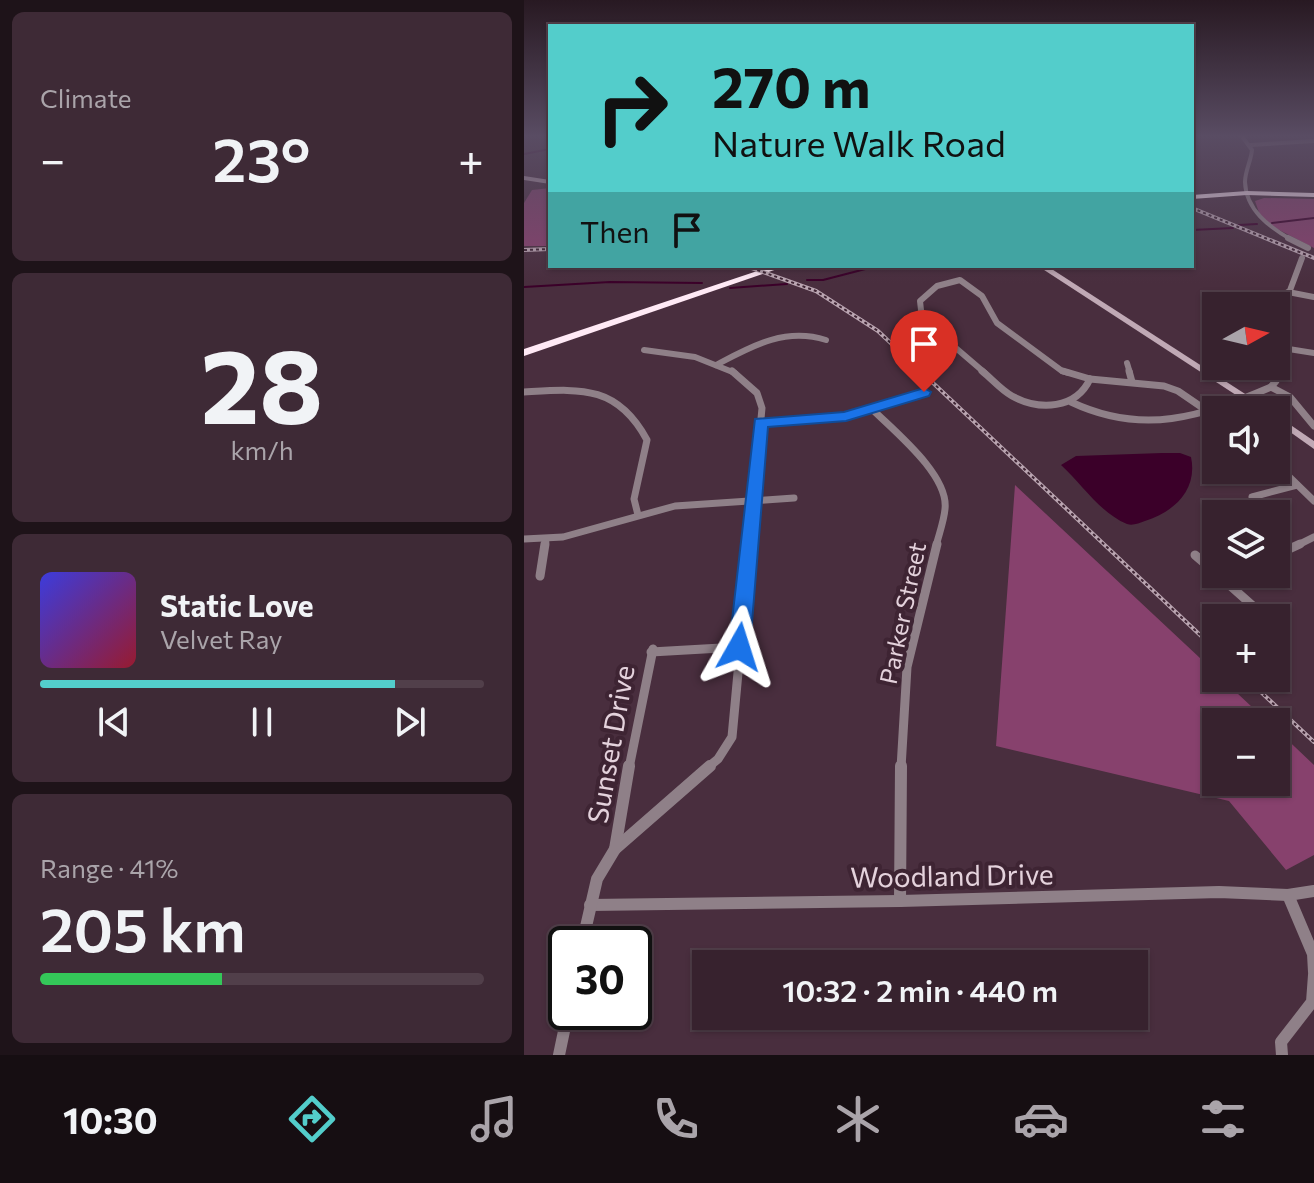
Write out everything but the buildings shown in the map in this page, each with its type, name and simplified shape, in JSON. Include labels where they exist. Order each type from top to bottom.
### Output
[{"type":"highway","points":[[1194,196],[1247,191],[1314,194]]},
{"type":"highway","points":[[524,353],[775,268]]},
{"type":"highway","points":[[728,283],[784,268]]},
{"type":"main road","points":[[1045,268],[1245,396]]},
{"type":"main road","points":[[1290,428],[1314,446]]},
{"type":"street","points":[[1247,184],[1247,191],[1265,224],[1308,248]]},
{"type":"street","points":[[1288,292],[1302,258]]},
{"type":"street","points":[[1202,407],[1178,391],[1132,382],[1090,379],[1062,371],[997,323],[982,296],[960,280],[937,286],[923,295],[918,306],[922,319],[1010,395],[1036,404],[1071,402],[1112,419],[1185,419],[1202,416]]},
{"type":"street","points":[[1290,292],[1314,297]]},
{"type":"street","points":[[716,365],[769,338],[784,334],[799,333],[826,340]]},
{"type":"street","points":[[1290,349],[1314,353]]},
{"type":"street","name":"Sunset Drive","points":[[586,926],[597,879],[615,849],[718,759],[732,737],[762,408],[757,390],[716,365],[681,351],[644,350]]},
{"type":"street","points":[[1127,363],[1132,382]]},
{"type":"street","points":[[1071,402],[1086,391],[1090,379]]},
{"type":"street","points":[[1249,396],[1271,387],[1276,380]]},
{"type":"street","points":[[1271,387],[1290,397],[1314,426]]},
{"type":"street","points":[[524,392],[573,389],[604,394],[640,427],[647,440],[634,499],[638,515]]},
{"type":"street","points":[[761,423],[835,418],[924,392]]},
{"type":"street","name":"Parker Street","points":[[872,409],[932,472],[943,488],[946,506],[907,667],[901,735],[900,901]]},
{"type":"street","points":[[1290,478],[1314,501]]},
{"type":"street","points":[[1252,497],[1297,485]]},
{"type":"street","points":[[524,539],[546,540],[675,506],[794,498]]},
{"type":"street","points":[[1290,548],[1314,537]]},
{"type":"street","points":[[540,576],[546,540]]},
{"type":"street","points":[[1195,555],[1202,561]]},
{"type":"street","points":[[1233,588],[1251,604]]},
{"type":"street","name":"Sunset Drive","points":[[615,849],[652,650],[739,647]]},
{"type":"street","name":"Woodland Drive","points":[[590,905],[900,901],[1219,892],[1288,895],[1314,891]]},
{"type":"street","points":[[1282,1055],[1281,1042],[1312,1002],[1314,973],[1313,954],[1288,895]]},
{"type":"street","points":[[559,1055],[564,1030]]},
{"type":"shaded area","points":[[548,188],[548,246],[524,246],[524,203],[532,190]]},
{"type":"shaded area","points":[[1264,198],[1314,199],[1314,248],[1262,221],[1255,201]]},
{"type":"shaded area","points":[[1180,453],[1191,457],[1192,469],[1191,480],[1182,498],[1156,517],[1134,524],[1127,524],[1108,513],[1061,465],[1076,456]]},
{"type":"shaded area","points":[[1015,485],[1202,660],[1202,692],[1236,692],[1253,708],[1202,708],[1202,795],[996,746]]},
{"type":"shaded area","points":[[1290,742],[1314,765],[1314,855],[1286,870],[1229,801],[1208,796],[1290,796]]},
{"type":"waterway","points":[[1272,223],[1314,218]]},
{"type":"waterway","points":[[1239,225],[1257,224]]},
{"type":"waterway","points":[[1194,230],[1233,228]]},
{"type":"waterway","points":[[807,280],[823,280],[869,268]]},
{"type":"waterway","points":[[524,287],[610,282],[702,283]]},
{"type":"waterway","points":[[730,288],[787,284]]},
{"type":"railway","points":[[1194,209],[1314,258]]},
{"type":"railway","points":[[524,250],[548,249]]},
{"type":"railway","points":[[752,268],[816,291],[878,331],[1202,637]]},
{"type":"railway","points":[[1261,692],[1314,742]]},
{"type":"route","points":[[739,647],[761,423],[846,416],[924,392]]}]
